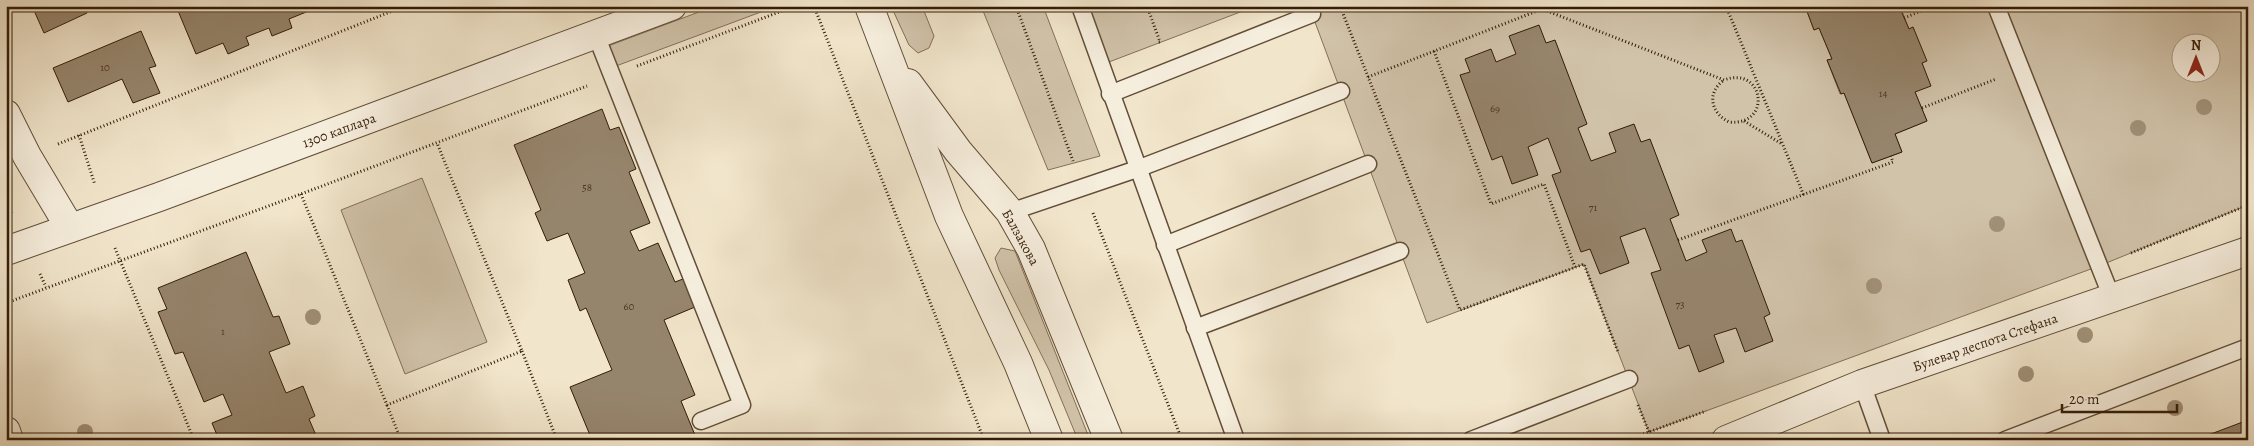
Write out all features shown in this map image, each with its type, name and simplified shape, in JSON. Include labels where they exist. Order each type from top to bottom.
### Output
[{"type":"street","name":"1300 каплара","points":[[6,250],[105,216],[672,6]]},
{"type":"street","name":"Балзакова","points":[[869,6],[891,59],[949,216],[1018,363],[1049,440]]},
{"type":"street","name":"Балзакова","points":[[891,59],[958,150],[1010,212],[1031,249],[1109,440]]},
{"type":"street","points":[[6,114],[27,156],[70,228]]},
{"type":"street","name":"Булевар деспота Стефана","points":[[1726,440],[1862,384],[2248,252]]},
{"type":"street","points":[[6,431],[10,440]]},
{"type":"lane","points":[[1996,6],[2112,298]]},
{"type":"lane","points":[[1083,7],[1110,94],[1236,440]]},
{"type":"lane","points":[[1110,94],[1312,14]]},
{"type":"lane","points":[[596,34],[742,405],[701,421]]},
{"type":"lane","points":[[1010,212],[1137,169],[1341,91]]},
{"type":"lane","points":[[1165,245],[1368,164]]},
{"type":"lane","points":[[1196,328],[1400,251]]},
{"type":"lane","points":[[2005,440],[2248,347]]},
{"type":"lane","points":[[1471,440],[1628,379]]},
{"type":"lane","points":[[1862,384],[1882,440]]},
{"type":"path","points":[[27,156],[405,6]]},
{"type":"path","points":[[6,303],[302,194],[796,6]]},
{"type":"path","points":[[814,6],[984,440]]},
{"type":"path","points":[[1016,6],[1082,188],[1182,440]]},
{"type":"path","points":[[1147,6],[1160,42],[1153,45],[1163,41]]},
{"type":"path","points":[[1340,6],[1460,310],[1584,264],[1649,432]]},
{"type":"path","points":[[1523,6],[1542,8],[1724,80]]},
{"type":"path","points":[[1726,6],[1804,196]]},
{"type":"path","points":[[1904,18],[1933,6]]},
{"type":"path","points":[[1368,77],[1542,8]]},
{"type":"path","points":[[1434,51],[1491,204],[1544,184],[1575,267]]},
{"type":"path","points":[[1922,108],[2021,69]]},
{"type":"path","points":[[1740,77],[1753,84],[1757,91],[1759,98],[1756,112],[1744,121],[1729,122],[1716,114],[1713,106],[1714,91],[1718,84],[1724,80],[1740,77]]},
{"type":"path","points":[[1744,121],[1783,145]]},
{"type":"path","points":[[79,135],[119,260],[194,440]]},
{"type":"path","points":[[437,143],[557,440]]},
{"type":"path","points":[[1678,240],[1804,196],[1893,162],[1890,156]]},
{"type":"path","points":[[302,194],[401,440]]},
{"type":"path","points":[[388,405],[522,351]]},
{"type":"shaded area","points":[[715,6],[777,6],[616,66],[608,46]]},
{"type":"shaded area","points":[[891,6],[922,6],[934,36],[929,48],[918,53],[909,45]]},
{"type":"shaded area","points":[[981,6],[1043,6],[1100,156],[1048,170]]},
{"type":"shaded area","points":[[1079,6],[1256,6],[1101,65]]},
{"type":"shaded area","points":[[1309,6],[1805,6],[1814,30],[1819,28],[1832,59],[1827,60],[1840,94],[1844,93],[1872,163],[1902,152],[1895,134],[1927,121],[1915,92],[1930,85],[1922,63],[1926,60],[1913,27],[1909,29],[1900,6],[2248,6],[2248,205],[2099,266],[1649,432],[1584,264],[1427,323]]},
{"type":"shaded area","points":[[422,178],[487,342],[405,374],[341,210]]},
{"type":"shaded area","points":[[1001,248],[1015,251],[1090,440],[1078,440],[1049,370],[999,270],[995,258]]},
{"type":"building","points":[[32,6],[84,6],[87,13],[44,33]]},
{"type":"building","points":[[176,6],[321,6],[289,19],[292,28],[272,36],[269,28],[246,37],[249,45],[228,54],[223,43],[196,54]]},
{"type":"building","points":[[335,6],[349,6],[337,11]]},
{"type":"building","points":[[1805,6],[1899,6],[1909,29],[1913,27],[1927,61],[1922,63],[1931,86],[1915,92],[1927,121],[1895,134],[1902,152],[1872,163],[1844,93],[1841,94],[1827,60],[1832,59],[1819,28],[1814,30]]},
{"type":"building","points":[[1539,25],[1546,43],[1555,40],[1587,124],[1578,128],[1591,161],[1616,152],[1609,133],[1634,124],[1641,142],[1650,139],[1679,215],[1670,219],[1686,261],[1707,252],[1702,240],[1731,229],[1736,242],[1742,240],[1770,314],[1764,317],[1773,341],[1745,352],[1736,328],[1714,335],[1724,362],[1699,372],[1689,345],[1679,349],[1651,273],[1661,270],[1645,228],[1620,237],[1629,263],[1600,274],[1590,249],[1581,252],[1552,175],[1561,172],[1548,138],[1528,147],[1538,175],[1512,184],[1502,156],[1492,160],[1460,75],[1470,72],[1465,59],[1491,49],[1496,62],[1516,54],[1509,36]]},
{"type":"building","points":[[141,31],[156,66],[149,68],[160,93],[133,103],[122,79],[68,102],[53,68]]},
{"type":"building","points":[[602,109],[610,130],[619,127],[636,169],[629,172],[650,223],[630,231],[639,251],[658,243],[675,282],[683,279],[695,307],[664,320],[695,395],[681,401],[697,440],[592,440],[570,387],[612,370],[586,308],[580,311],[568,280],[585,273],[568,233],[547,241],[535,213],[541,210],[514,145]]},
{"type":"building","points":[[246,252],[273,317],[279,316],[290,344],[269,352],[286,393],[303,386],[315,416],[309,419],[318,440],[219,440],[212,423],[232,415],[223,394],[204,402],[183,352],[175,354],[158,312],[167,309],[158,288]]},
{"type":"building","points":[[2248,420],[2248,440],[2195,440]]}]
